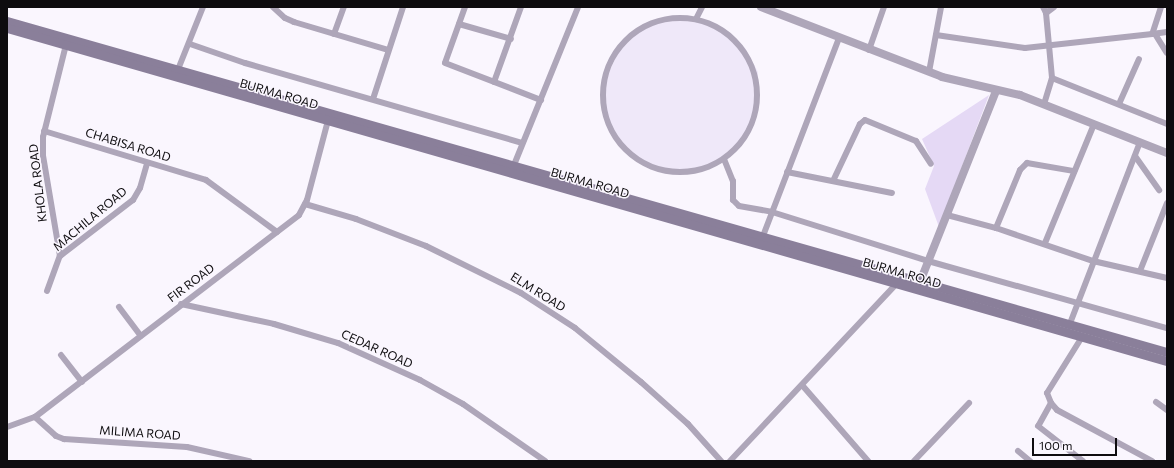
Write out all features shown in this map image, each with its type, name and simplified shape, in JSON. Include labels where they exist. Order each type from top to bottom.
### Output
[{"type":"main road","name":"BURMA ROAD","points":[[7,21],[177,74]]},
{"type":"main road","name":"BURMA ROAD","points":[[7,28],[514,165],[763,236],[919,286],[1068,329],[1167,352]]},
{"type":"main road","name":"BURMA ROAD","points":[[329,116],[896,284],[919,286]]},
{"type":"main road","name":"BURMA ROAD","points":[[1068,329],[1082,338],[1167,360]]},
{"type":"street","points":[[177,74],[190,44],[203,7]]},
{"type":"street","points":[[273,7],[285,18],[388,50]]},
{"type":"street","points":[[334,34],[344,7]]},
{"type":"street","points":[[373,99],[403,7]]},
{"type":"street","points":[[465,7],[445,63],[541,100]]},
{"type":"street","points":[[494,82],[511,39],[521,7]]},
{"type":"street","points":[[514,165],[578,7]]},
{"type":"street","points":[[696,19],[702,7]]},
{"type":"street","points":[[761,7],[869,50],[956,82],[1020,95],[1167,153]]},
{"type":"street","points":[[869,50],[884,7]]},
{"type":"street","points":[[929,72],[941,7]]},
{"type":"street","points":[[1042,7],[1046,13],[1052,78],[1044,104]]},
{"type":"street","points":[[1046,13],[1054,7]]},
{"type":"street","points":[[1153,34],[1160,7]]},
{"type":"street","points":[[664,19],[696,19],[718,28],[737,43],[751,63],[757,86],[756,110],[748,132],[724,159],[705,168],[684,172],[664,170],[644,163],[627,150],[614,134],[603,104],[606,73],[614,54],[628,38],[645,26],[664,19]]},
{"type":"street","points":[[459,24],[511,39]]},
{"type":"street","points":[[936,35],[1014,47],[1167,32]]},
{"type":"street","points":[[1153,34],[1167,52]]},
{"type":"street","points":[[763,236],[839,38]]},
{"type":"street","points":[[190,44],[245,63],[522,143]]},
{"type":"street","points":[[44,130],[66,45]]},
{"type":"street","points":[[1118,104],[1139,59]]},
{"type":"street","points":[[1052,78],[1167,124]]},
{"type":"street","points":[[919,286],[996,91]]},
{"type":"street","name":"FIR ROAD","points":[[7,427],[35,418],[181,304],[300,216],[305,204],[329,116]]},
{"type":"street","points":[[833,181],[860,124],[865,120],[912,139],[931,164]]},
{"type":"street","points":[[1045,243],[1094,124]]},
{"type":"street","name":"CHABISA ROAD","points":[[44,130],[147,164],[206,180],[277,232]]},
{"type":"street","name":"KHOLA ROAD","points":[[44,130],[43,156],[60,256]]},
{"type":"street","points":[[1068,329],[1093,260],[1136,156],[1140,142]]},
{"type":"street","points":[[1136,156],[1159,190]]},
{"type":"street","points":[[724,159],[733,181],[736,204],[772,212],[928,261],[1078,301],[1167,328]]},
{"type":"street","points":[[996,228],[1020,170],[1027,163],[1074,171]]},
{"type":"street","name":"MACHILA ROAD","points":[[46,291],[60,256],[133,200],[140,188],[147,164]]},
{"type":"street","points":[[787,172],[892,193]]},
{"type":"street","points":[[1140,271],[1167,203]]},
{"type":"street","name":"ELM ROAD","points":[[305,204],[356,219],[426,246],[521,293],[576,328],[641,382],[688,424],[721,461]]},
{"type":"street","points":[[947,215],[1045,243],[1093,260],[1167,278]]},
{"type":"street","points":[[730,461],[896,284]]},
{"type":"street","name":"CEDAR ROAD","points":[[181,304],[274,324],[345,346],[420,380],[463,404],[545,461]]},
{"type":"street","points":[[119,307],[141,336]]},
{"type":"street","points":[[1082,338],[1047,393],[1051,403],[1057,410],[1152,461]]},
{"type":"street","points":[[61,356],[82,382]]},
{"type":"street","points":[[802,384],[868,461]]},
{"type":"street","points":[[1156,402],[1167,410]]},
{"type":"street","points":[[914,461],[969,403]]},
{"type":"street","points":[[1051,403],[1038,423],[1039,428],[1083,461]]},
{"type":"street","name":"MILIMA ROAD","points":[[35,418],[56,436],[64,439],[181,446],[249,461]]},
{"type":"street","points":[[1018,451],[1030,461]]},
{"type":"shaded area","points":[[678,17],[703,21],[724,30],[745,48],[758,72],[758,104],[752,126],[741,146],[725,160],[706,169],[689,172],[666,172],[641,162],[609,130],[603,104],[608,74],[618,53],[637,33],[664,18]]},
{"type":"shaded area","points":[[989,95],[939,227],[925,189],[934,166],[922,139]]}]
